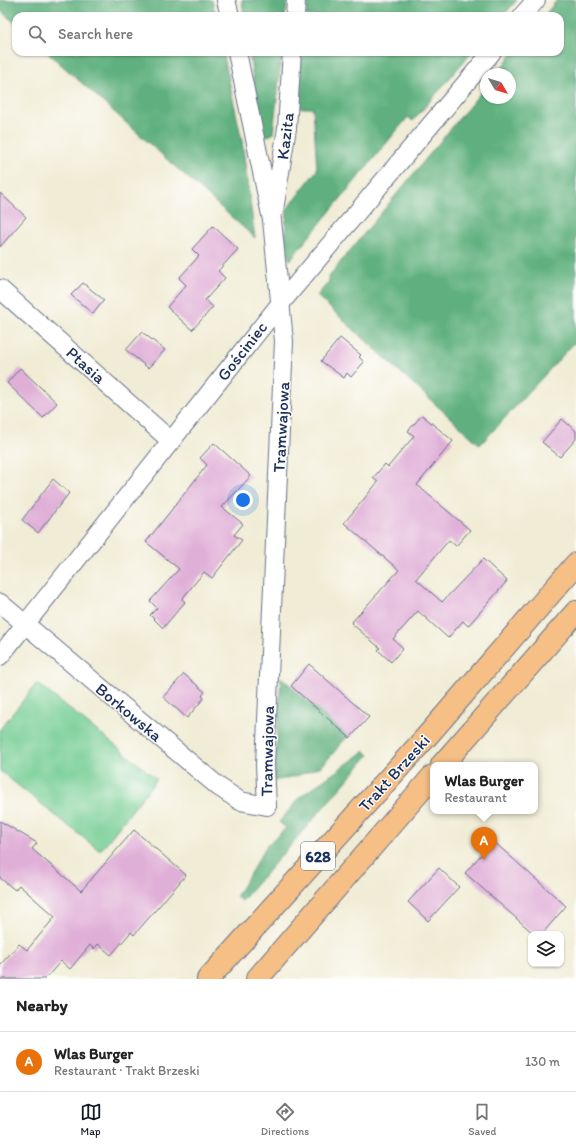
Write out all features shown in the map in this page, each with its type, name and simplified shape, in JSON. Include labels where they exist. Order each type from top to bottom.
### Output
[{"type":"main road","name":"Trakt Brzeski","points":[[208,979],[428,734],[576,564]]},
{"type":"main road","name":"Trakt Brzeski","points":[[445,762],[576,612]]},
{"type":"main road","name":"Trakt Brzeski","points":[[256,979],[430,779]]},
{"type":"street","points":[[226,0],[229,12]]},
{"type":"street","points":[[295,12],[296,0]]},
{"type":"street","points":[[526,12],[536,0]]},
{"type":"street","name":"Tramwajowa","points":[[238,56],[272,220],[284,341],[265,766],[266,806]]},
{"type":"street","name":"Kazita","points":[[272,220],[287,128],[292,56]]},
{"type":"street","name":"Gościniec","points":[[0,656],[280,304],[489,56]]},
{"type":"street","name":"Ptasia","points":[[0,289],[171,441]]},
{"type":"street","name":"Borkowska","points":[[0,603],[24,625],[219,787],[240,801],[266,806]]},
{"type":"green space","points":[[0,0],[212,0],[215,12],[12,12],[12,20],[0,10]]},
{"type":"green space","points":[[242,0],[288,0],[286,12],[244,12]]},
{"type":"green space","points":[[308,0],[517,0],[506,12],[306,12]]},
{"type":"green space","points":[[557,0],[576,0],[576,341],[480,445],[317,296],[329,281],[329,276],[480,93],[480,104],[516,104],[516,68],[501,68],[511,56],[564,56],[564,12],[547,12]]},
{"type":"green space","points":[[51,56],[224,56],[242,141],[255,238]]},
{"type":"green space","points":[[250,56],[282,56],[273,134],[262,138]]},
{"type":"green space","points":[[300,56],[469,56],[413,121],[408,117],[290,260],[284,247],[287,209],[317,170],[313,108],[294,108]]},
{"type":"green space","points":[[281,677],[348,736],[322,766],[294,777],[274,781]]},
{"type":"green space","points":[[37,683],[157,779],[100,851],[0,771],[0,729]]},
{"type":"green space","points":[[365,751],[369,755],[242,901],[236,897],[267,845],[286,828],[279,822],[301,796]]},
{"type":"building","points":[[0,193],[26,217],[0,247]]},
{"type":"building","points":[[213,226],[238,249],[218,271],[225,278],[205,300],[213,307],[192,330],[167,307],[186,285],[179,278],[199,256],[192,249]]},
{"type":"building","points":[[83,283],[104,300],[93,314],[71,295]]},
{"type":"building","points":[[142,332],[165,350],[148,368],[126,350]]},
{"type":"building","points":[[340,338],[361,355],[359,357],[364,362],[351,377],[347,373],[344,378],[321,361]]},
{"type":"building","points":[[20,368],[57,403],[43,418],[7,383]]},
{"type":"building","points":[[422,415],[453,441],[417,485],[470,530],[456,546],[449,540],[416,579],[442,602],[483,559],[507,581],[468,626],[463,621],[448,638],[418,611],[393,639],[403,648],[391,662],[378,650],[380,648],[351,623],[399,570],[344,523],[378,482],[373,478],[385,464],[388,467],[414,436],[408,431]]},
{"type":"building","points":[[562,419],[576,431],[576,439],[560,457],[542,442]]},
{"type":"building","points":[[214,443],[251,476],[222,507],[243,524],[234,535],[242,540],[212,578],[204,572],[182,599],[185,602],[163,628],[150,615],[157,608],[150,601],[179,569],[146,542],[207,465],[200,458]]},
{"type":"building","points":[[53,479],[69,493],[38,533],[22,520]]},
{"type":"building","points":[[309,664],[369,717],[350,738],[291,686]]},
{"type":"building","points":[[184,674],[205,692],[202,696],[204,698],[187,718],[163,697]]},
{"type":"building","points":[[0,821],[37,843],[32,849],[81,891],[134,830],[186,875],[134,935],[131,932],[111,955],[98,944],[94,949],[90,945],[70,969],[61,961],[45,979],[0,979],[0,965],[19,944],[27,950],[55,917],[19,885],[15,890],[0,878]]},
{"type":"building","points":[[493,841],[566,906],[545,931],[531,931],[465,873]]},
{"type":"building","points":[[439,868],[459,887],[428,921],[408,902]]},
{"type":"place","name":"Wlas Burger","points":[[484,860]]}]
